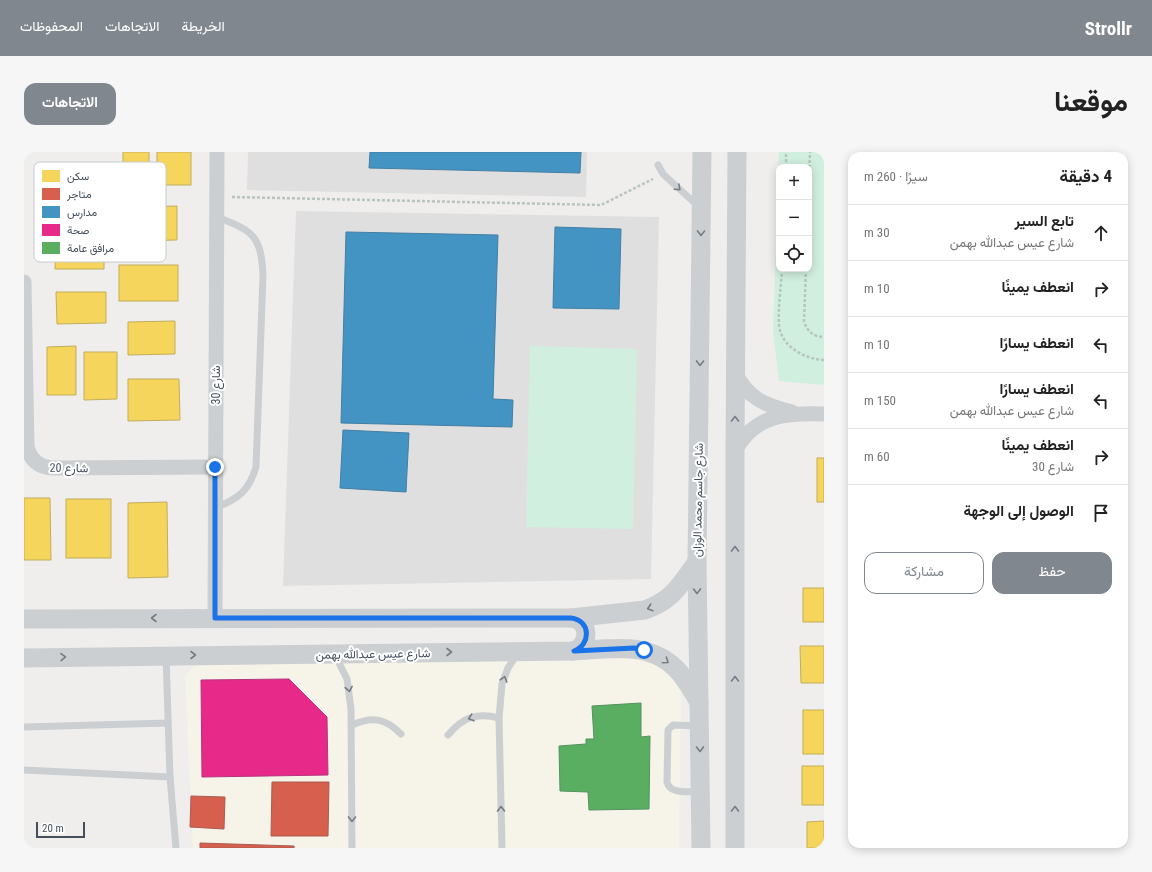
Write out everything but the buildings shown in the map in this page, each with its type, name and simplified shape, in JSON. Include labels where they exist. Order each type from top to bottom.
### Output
[{"type":"street","name":"شارع 30","points":[[215,618],[218,152]]},
{"type":"street","name":"شارع جاسم محمد الوزان","points":[[701,848],[697,562],[702,152]]},
{"type":"street","points":[[735,848],[735,372],[737,152]]},
{"type":"street","name":"شارع 20","points":[[24,282],[26,446],[32,458],[41,466],[53,468],[215,467]]},
{"type":"street","points":[[735,372],[746,390],[758,400],[770,406],[795,413],[824,414]]},
{"type":"street","points":[[735,451],[740,441],[753,429],[776,417],[795,413]]},
{"type":"street","points":[[24,619],[571,618],[645,610],[656,606],[676,591],[697,562]]},
{"type":"street","points":[[571,618],[578,619],[583,624],[586,633],[584,643],[580,648],[574,651]]},
{"type":"street","name":"شارع عيس عبدالله بهمن","points":[[24,658],[166,655],[310,655],[334,653],[519,652],[634,648],[655,654],[664,659],[681,674],[699,702]]},
{"type":"lane","points":[[658,165],[662,174],[701,209]]},
{"type":"lane","points":[[215,508],[232,501],[239,496],[250,482],[256,467],[263,276],[260,249],[251,233],[237,225],[217,217]]},
{"type":"lane","points":[[502,848],[499,718],[502,684],[519,652]]},
{"type":"lane","points":[[334,653],[347,679],[351,709],[352,848]]},
{"type":"lane","points":[[166,655],[170,777],[176,848]]},
{"type":"lane","points":[[448,735],[470,717],[480,715],[499,718]]},
{"type":"lane","points":[[352,725],[373,719],[384,721],[394,726],[401,734]]},
{"type":"lane","points":[[24,726],[168,723]]},
{"type":"lane","points":[[699,726],[673,725],[668,730],[667,782],[668,786],[673,790],[700,792]]},
{"type":"lane","points":[[24,770],[170,777]]},
{"type":"path","points":[[786,152],[786,164]]},
{"type":"path","points":[[810,152],[810,164]]},
{"type":"path","points":[[217,196],[601,205],[662,174]]},
{"type":"path","points":[[782,272],[779,326],[783,336],[788,344],[804,356],[824,360]]},
{"type":"path","points":[[806,272],[804,321],[809,332],[814,335],[824,337]]},
{"type":"shaded area","points":[[248,152],[587,152],[586,197],[247,190]]},
{"type":"shaded area","points":[[296,211],[659,217],[651,579],[283,586]]},
{"type":"shaded area","points":[[654,660],[681,680],[679,848],[193,848],[185,676],[196,664]]},
{"type":"green space","points":[[779,152],[824,152],[824,385],[779,381],[773,332],[776,242],[776,272],[812,272],[812,164],[779,164]]},
{"type":"green space","points":[[530,346],[637,349],[633,529],[526,527]]},
{"type":"route","points":[[215,467],[215,618],[574,618],[578,619],[585,626],[586,640],[580,648],[574,651],[634,648],[644,650]]}]
